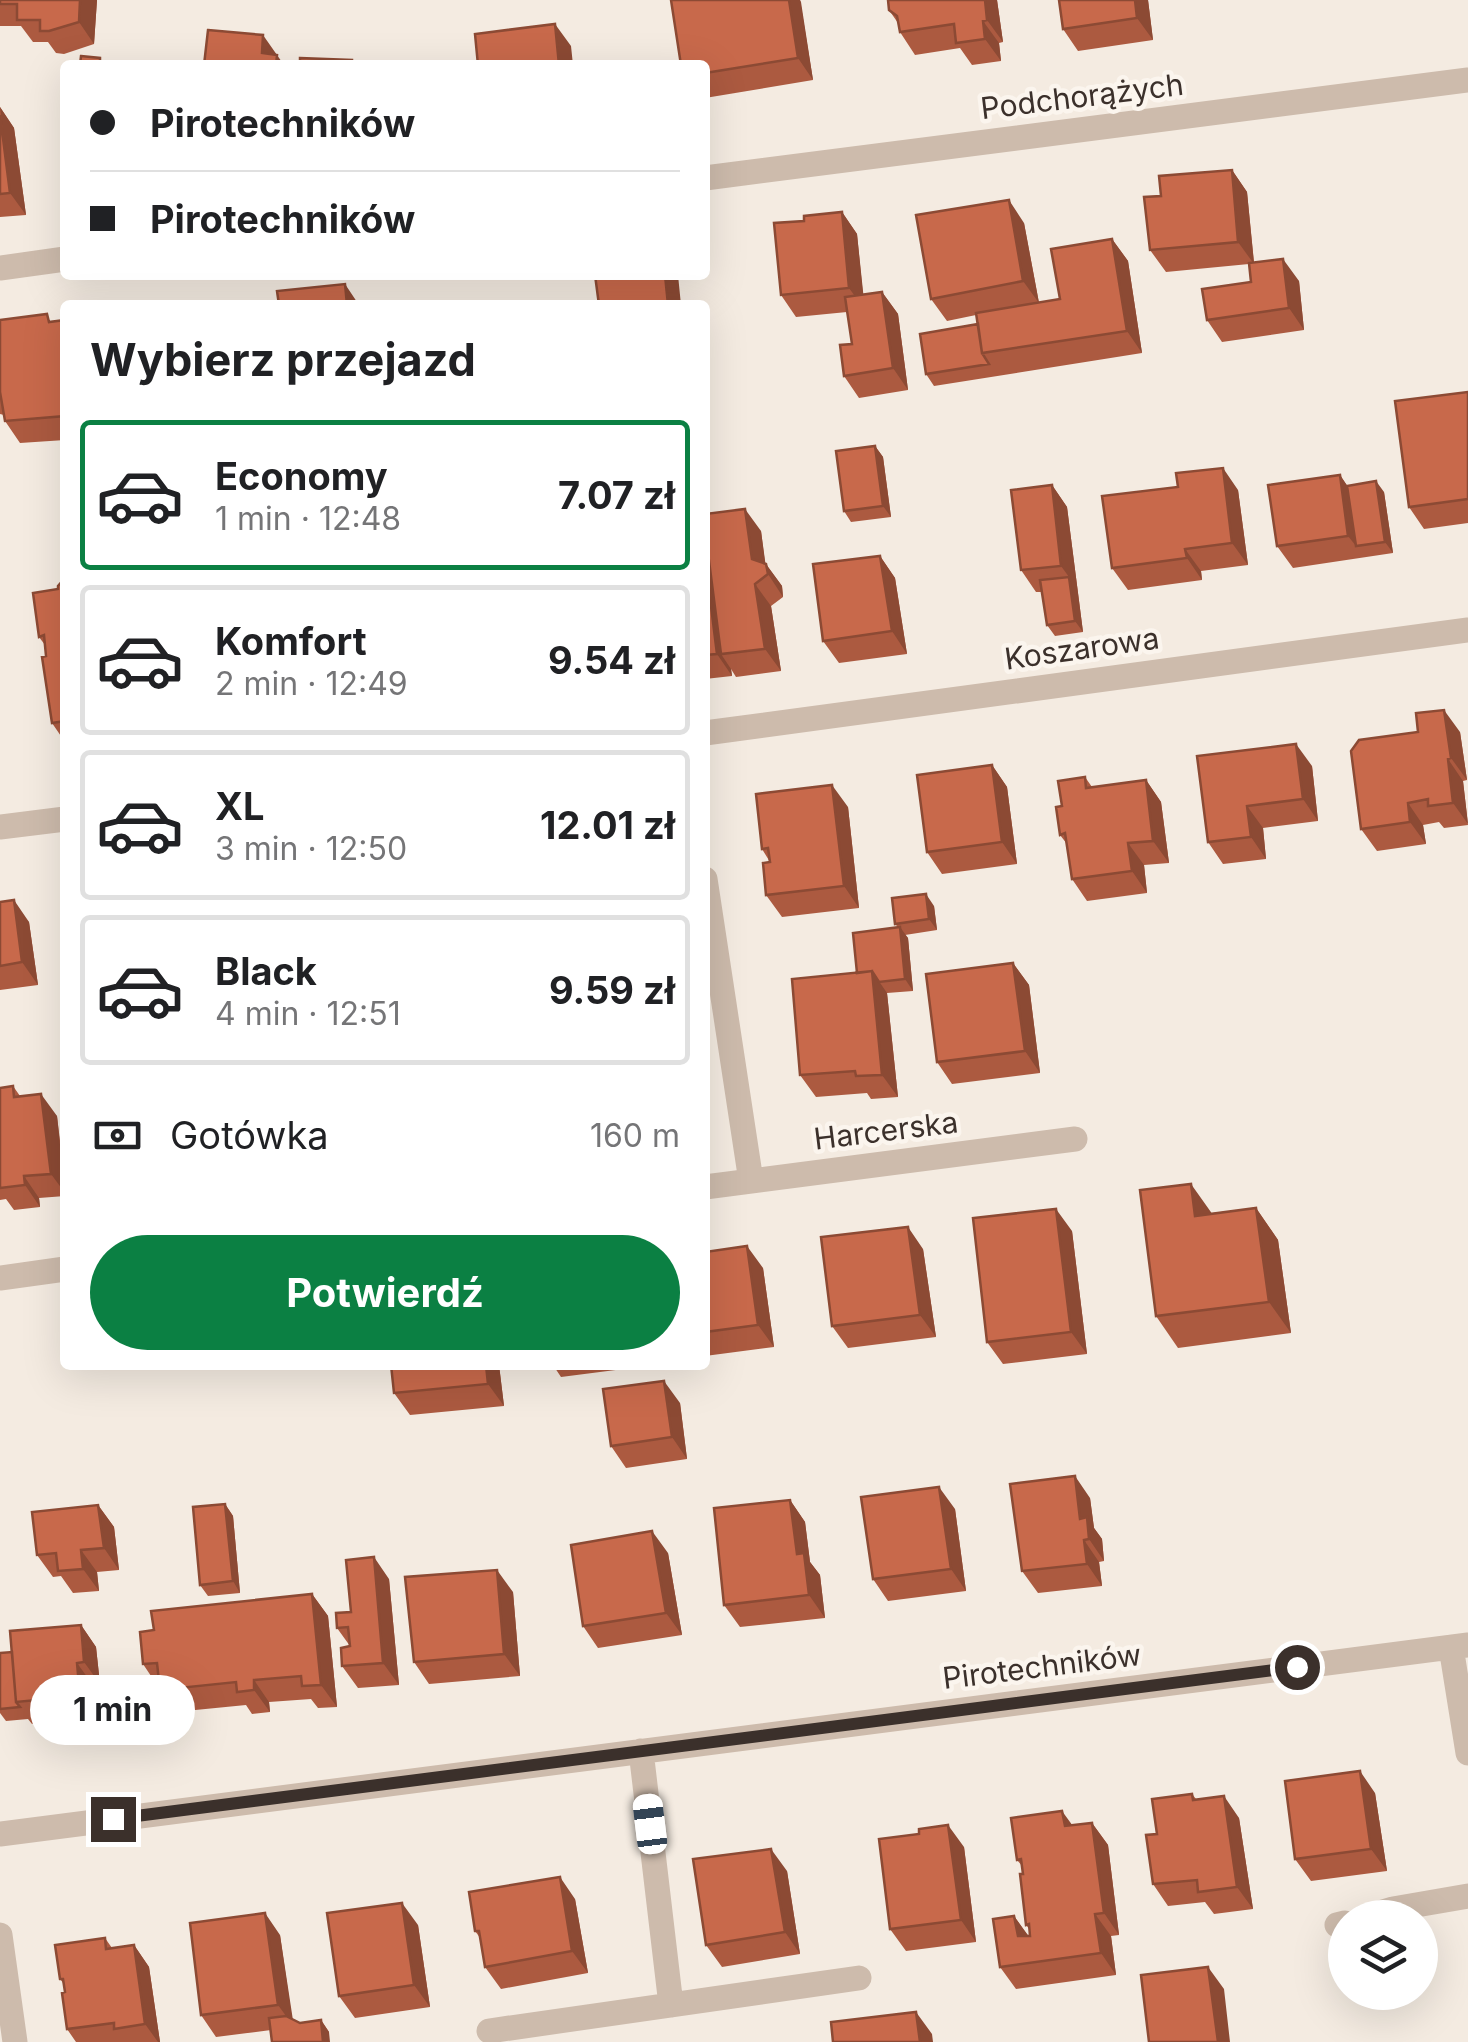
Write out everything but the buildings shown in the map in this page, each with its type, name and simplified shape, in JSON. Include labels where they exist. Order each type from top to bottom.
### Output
[{"type":"street","name":"Podchorążych","points":[[710,177],[1468,80]]},
{"type":"street","points":[[0,268],[60,260]]},
{"type":"street","name":"Koszarowa","points":[[710,732],[1468,630]]},
{"type":"street","points":[[0,828],[60,820]]},
{"type":"street","points":[[710,911],[751,1181]]},
{"type":"street","name":"Harcerska","points":[[710,1186],[1075,1139]]},
{"type":"street","points":[[0,1278],[60,1270]]},
{"type":"street","name":"Pirotechników","points":[[0,1834],[1460,1646],[1468,1752]]},
{"type":"street","points":[[641,1752],[672,2005]]},
{"type":"street","points":[[1438,1901],[1468,1896]]},
{"type":"street","points":[[0,1936],[15,2042]]},
{"type":"street","points":[[489,2032],[859,1978]]},
{"type":"route","points":[[113,1819],[1297,1667]]}]
